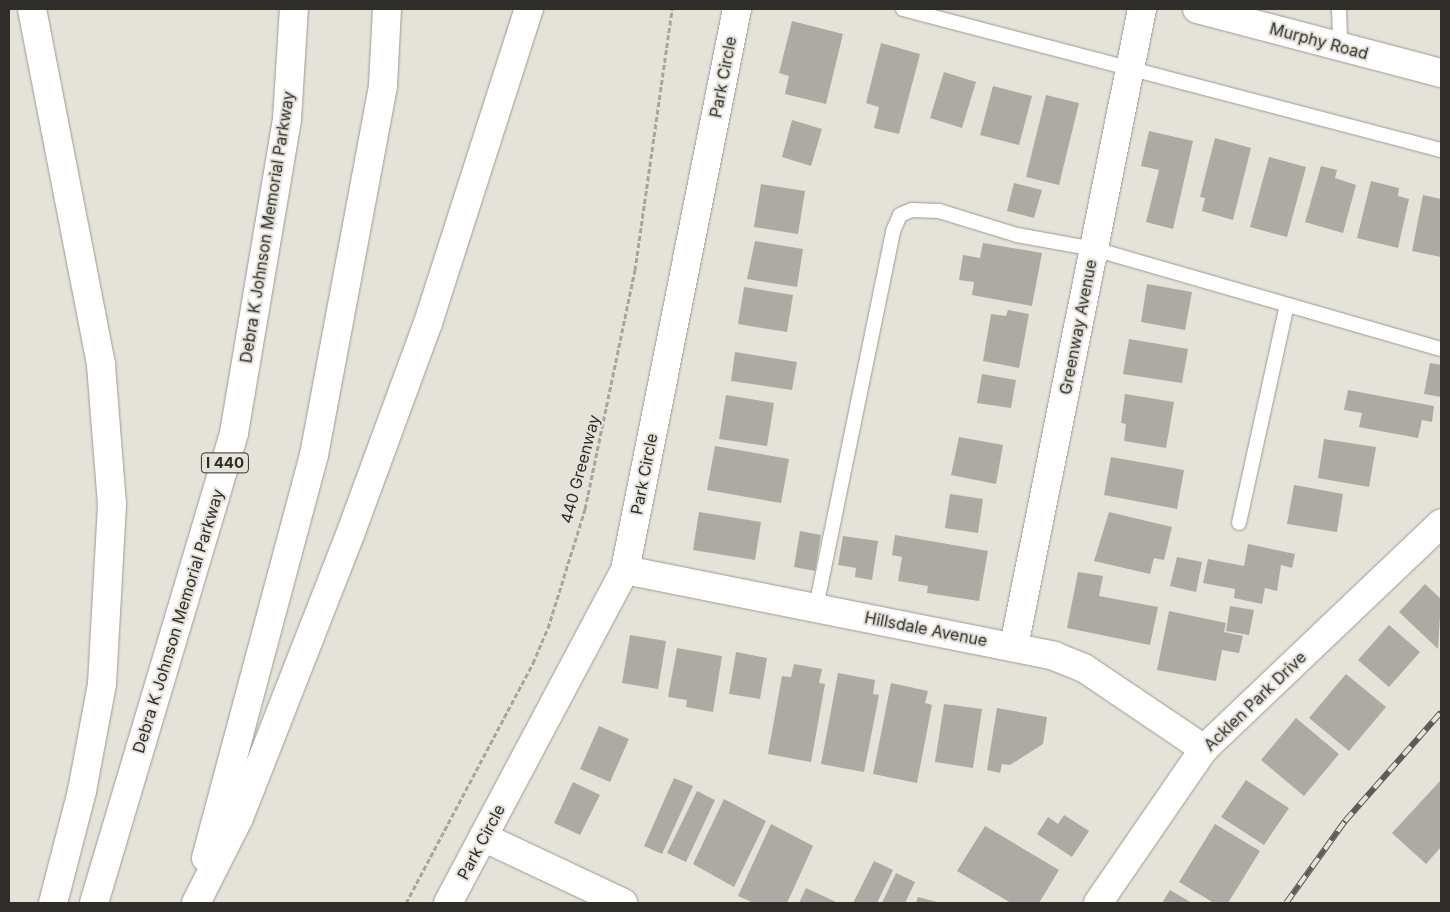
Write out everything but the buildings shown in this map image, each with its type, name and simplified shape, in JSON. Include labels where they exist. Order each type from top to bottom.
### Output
[{"type":"main road","points":[[32,9],[99,356],[112,505],[102,684],[82,791],[53,903]]},
{"type":"main road","name":"Debra K Johnson Memorial Parkway","points":[[94,903],[234,433],[286,119],[294,9]]},
{"type":"main road","points":[[195,903],[314,455],[383,85],[387,9]]},
{"type":"main road","points":[[195,903],[239,818],[354,523],[428,323],[529,9]]},
{"type":"main road","name":"Park Circle","points":[[448,903],[625,570],[737,9]]},
{"type":"main road","name":"Greenway Avenue","points":[[1014,646],[1142,9]]},
{"type":"main road","name":"Murphy Road","points":[[1196,9],[1441,73]]},
{"type":"main road","name":"Acklen Park Drive","points":[[1098,903],[1204,749],[1441,523]]},
{"type":"main road","name":"Hillsdale Avenue","points":[[625,570],[1014,646],[1084,668],[1204,749]]},
{"type":"main road","points":[[483,837],[623,903]]},
{"type":"lane","points":[[903,9],[1441,150]]},
{"type":"lane","points":[[1339,9],[1340,46]]},
{"type":"lane","points":[[816,607],[893,231],[900,215],[912,210],[939,211],[1017,234],[1094,249],[1441,349]]},
{"type":"lane","points":[[1238,523],[1287,305]]},
{"type":"path","name":"440 Greenway","points":[[406,903],[533,663],[548,628],[585,509],[635,270],[672,9]]},
{"type":"railway","points":[[1286,903],[1345,821],[1441,712]]}]
